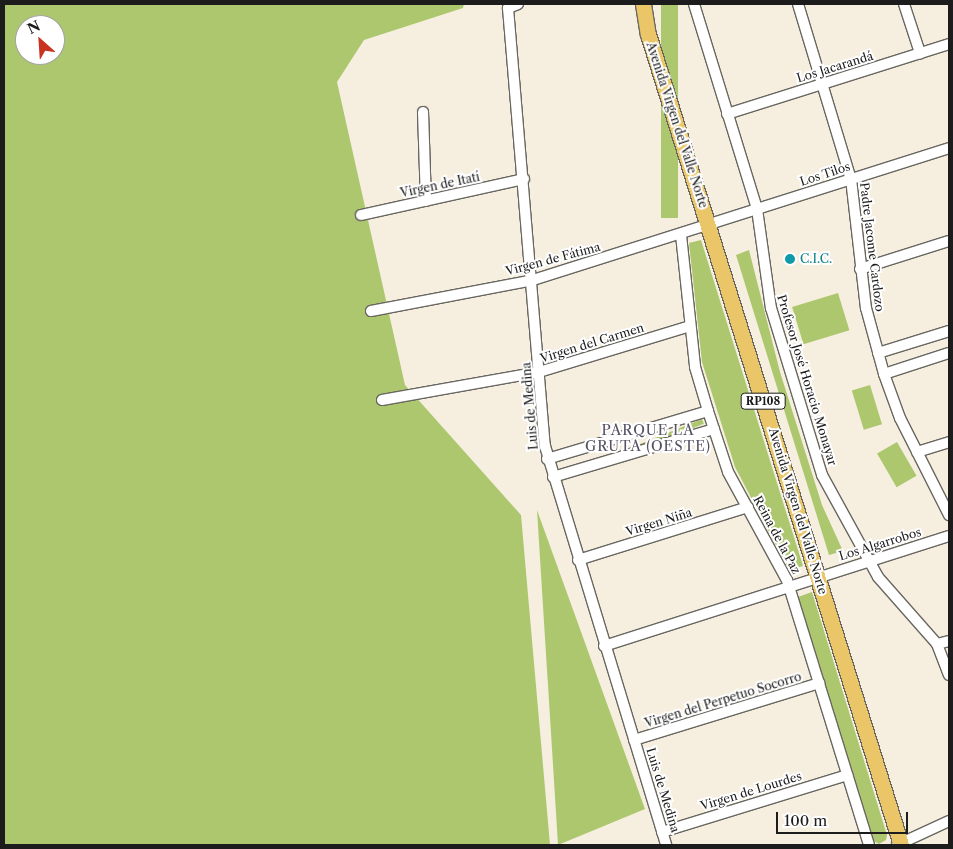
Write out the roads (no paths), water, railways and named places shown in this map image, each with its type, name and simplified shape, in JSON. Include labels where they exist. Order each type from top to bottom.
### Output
[{"type":"main road","name":"Avenida Virgen del Valle Norte","points":[[631,4],[648,34]]},
{"type":"main road","name":"Avenida Virgen del Valle Norte","points":[[643,4],[648,34],[818,577],[899,844]]},
{"type":"street","name":"Luis de Medina","points":[[518,4],[508,8],[547,459],[666,845]]},
{"type":"street","name":"Profesor José Horacio Monayar","points":[[694,4],[757,209],[771,308],[822,475],[878,577],[937,644],[949,675]]},
{"type":"street","name":"Padre Jacome Cardozo","points":[[798,4],[851,179],[866,308],[884,374],[917,452],[949,515]]},
{"type":"street","points":[[904,4],[920,53]]},
{"type":"street","name":"Los Jacarandá","points":[[727,114],[949,44]]},
{"type":"street","points":[[422,112],[426,201]]},
{"type":"street","name":"Los Tilos","points":[[708,225],[949,148]]},
{"type":"street","name":"Virgen de Itatí","points":[[361,215],[524,179]]},
{"type":"street","name":"Virgen de Fátima","points":[[371,311],[533,280],[708,225]]},
{"type":"street","name":"Reina de la Paz","points":[[681,235],[695,367],[708,411],[728,472],[790,589],[869,845]]},
{"type":"street","points":[[860,269],[949,241]]},
{"type":"street","name":"Virgen del Carmen","points":[[382,400],[539,372],[690,326]]},
{"type":"street","points":[[878,353],[949,331]]},
{"type":"street","points":[[884,374],[949,354]]},
{"type":"street","points":[[547,459],[708,411]]},
{"type":"street","points":[[552,477],[714,428]]},
{"type":"street","points":[[917,452],[949,442]]},
{"type":"street","name":"Virgen Niña","points":[[578,560],[748,508]]},
{"type":"street","name":"Los Algarrobos","points":[[604,646],[790,589],[818,577],[949,536]]},
{"type":"street","points":[[937,644],[949,641]]},
{"type":"street","name":"Virgen del Perpetuo Socorro","points":[[634,740],[819,684]]},
{"type":"street","name":"Virgen de Lourdes","points":[[662,832],[847,775]]},
{"type":"street","points":[[899,844],[949,821]]},
{"type":"place","name":"C.I.C.","points":[[790,259]]},
{"type":"district","name":"PARQUE LA GRUTA (OESTE)","points":[[648,438]]}]
